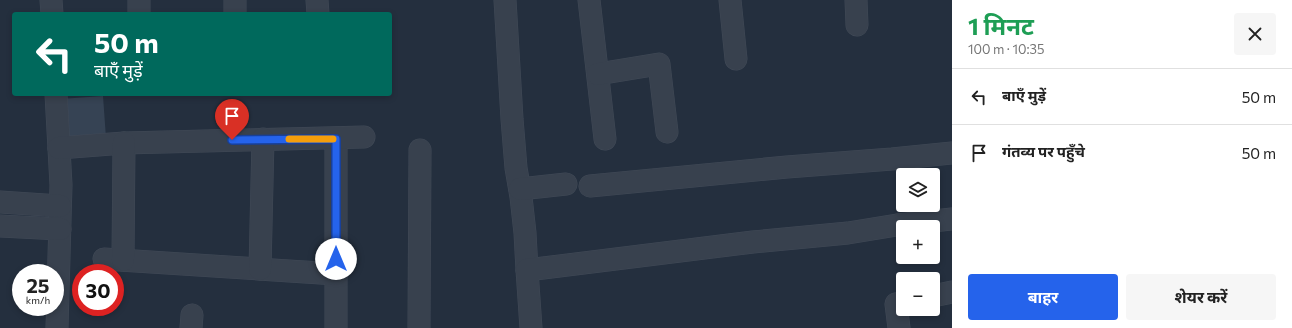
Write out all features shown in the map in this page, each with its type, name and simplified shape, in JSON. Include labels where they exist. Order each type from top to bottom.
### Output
[{"type":"street","points":[[51,0],[52,12]]},
{"type":"street","points":[[138,0],[139,12]]},
{"type":"street","points":[[235,0],[235,12]]},
{"type":"street","points":[[317,0],[318,12]]},
{"type":"street","points":[[505,0],[512,119],[516,168],[525,233],[531,328]]},
{"type":"street","points":[[589,0],[605,139]]},
{"type":"street","points":[[730,0],[736,59]]},
{"type":"street","points":[[856,0],[857,25]]},
{"type":"street","points":[[598,74],[659,64],[667,132]]},
{"type":"street","points":[[56,96],[61,185],[57,328]]},
{"type":"street","points":[[59,148],[124,143],[263,139],[336,139],[364,137]]},
{"type":"street","points":[[260,269],[263,139]]},
{"type":"street","points":[[336,139],[336,328]]},
{"type":"street","points":[[124,143],[113,260],[336,274]]},
{"type":"street","points":[[419,328],[420,150]]},
{"type":"street","points":[[590,186],[952,153]]},
{"type":"street","points":[[520,189],[566,184]]},
{"type":"street","points":[[0,202],[60,206]]},
{"type":"street","points":[[527,270],[753,242],[840,234],[896,225],[952,219]]},
{"type":"street","points":[[0,226],[60,229]]},
{"type":"street","points":[[940,295],[952,292]]},
{"type":"street","points":[[898,316],[899,328]]},
{"type":"building","points":[[103,96],[106,138],[63,141],[60,99]]},
{"type":"slow traffic","points":[[289,139],[333,139]]},
{"type":"route","points":[[232,140],[336,139],[336,259]]}]
